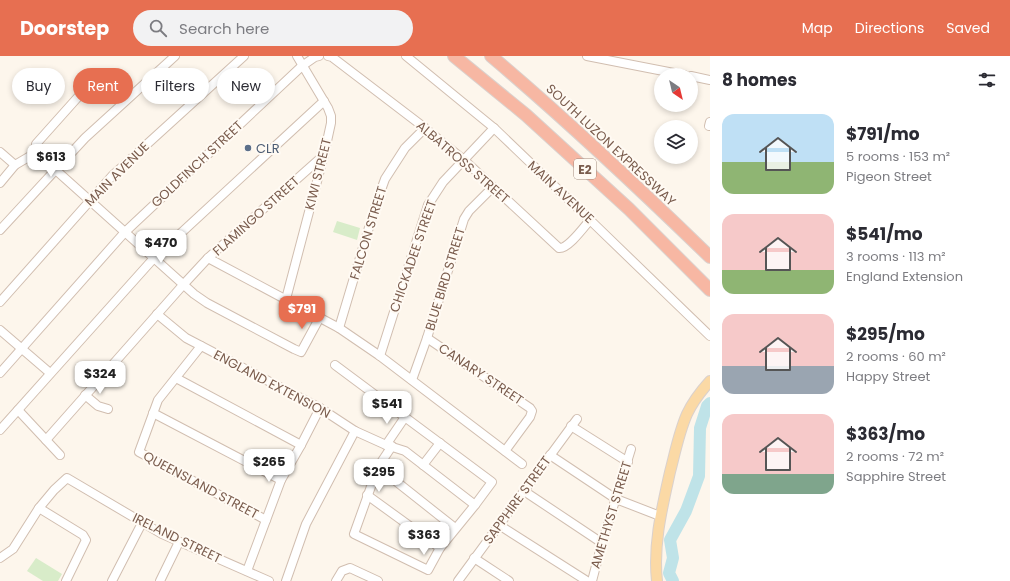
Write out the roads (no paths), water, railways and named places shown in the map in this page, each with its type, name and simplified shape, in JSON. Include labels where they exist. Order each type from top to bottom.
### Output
[{"type":"highway","name":"E2","points":[[454,56],[526,115],[629,209],[710,290]]},
{"type":"highway","name":"SOUTH LUZON EXPRESSWAY","points":[[491,56],[541,98],[645,193],[710,257]]},
{"type":"main road","points":[[657,581],[656,554],[660,516],[679,436],[694,402],[710,381]]},
{"type":"street","points":[[0,230],[85,138],[176,56]]},
{"type":"street","name":"MAIN AVENUE","points":[[0,302],[112,176],[244,56]]},
{"type":"street","name":"KIWI STREET","points":[[286,299],[331,123],[331,116],[324,101],[297,56]]},
{"type":"street","points":[[302,66],[319,56]]},
{"type":"street","name":"ALBATROSS STREET","points":[[328,56],[332,57],[425,128],[464,160],[559,248],[568,245],[590,220]]},
{"type":"street","name":"MAIN AVENUE","points":[[406,56],[494,128],[710,336]]},
{"type":"street","points":[[587,56],[654,69]]},
{"type":"street","name":"GOLDFINCH STREET","points":[[0,373],[125,232],[302,66]]},
{"type":"street","points":[[698,77],[710,80]]},
{"type":"street","points":[[0,430],[154,258],[324,101]]},
{"type":"street","points":[[73,103],[36,144],[36,149],[39,155],[183,285],[207,303],[302,352],[320,317]]},
{"type":"street","name":"FALCON STREET","points":[[339,328],[376,204],[385,179],[405,148],[425,128]]},
{"type":"street","name":"CHICKADEE STREET","points":[[380,356],[428,205],[435,192],[443,182],[494,128]]},
{"type":"street","points":[[0,152],[15,164]]},
{"type":"street","points":[[0,183],[15,164],[32,155],[39,155]]},
{"type":"street","name":"FLAMINGO STREET","points":[[46,440],[208,258],[324,155]]},
{"type":"street","name":"BLUE BIRD STREET","points":[[412,380],[427,338],[464,219],[477,202],[492,187]]},
{"type":"street","points":[[208,258],[339,328],[380,356],[522,464]]},
{"type":"street","name":"ENGLAND EXTENSION","points":[[157,314],[181,335],[320,408],[355,431],[405,451],[475,505]]},
{"type":"street","points":[[0,330],[50,373]]},
{"type":"street","name":"CANARY STREET","points":[[427,338],[530,408],[532,411],[530,417],[505,451]]},
{"type":"street","name":"QUEENSLAND STREET","points":[[201,346],[158,400],[139,452],[266,520]]},
{"type":"street","points":[[335,365],[405,417],[440,443],[492,482],[440,548],[428,570],[354,534],[378,467],[405,417]]},
{"type":"street","points":[[176,378],[301,445]]},
{"type":"street","points":[[85,395],[98,406],[108,409]]},
{"type":"street","points":[[247,571],[280,480],[301,445],[320,408]]},
{"type":"street","points":[[18,410],[60,455]]},
{"type":"street","points":[[153,413],[280,480]]},
{"type":"street","name":"SAPPHIRE STREET","points":[[458,581],[577,419]]},
{"type":"street","points":[[571,426],[628,462]]},
{"type":"street","points":[[286,581],[306,524],[355,431]]},
{"type":"street","points":[[424,465],[440,443]]},
{"type":"street","name":"AMETHYST STREET","points":[[592,581],[602,543],[631,450]]},
{"type":"street","points":[[550,455],[616,499],[660,516]]},
{"type":"street","points":[[378,467],[455,528]]},
{"type":"street","name":"IRELAND STREET","points":[[39,508],[54,490],[67,478],[142,523],[179,542],[269,581]]},
{"type":"street","points":[[524,491],[602,543]]},
{"type":"street","points":[[367,495],[440,548]]},
{"type":"street","points":[[0,558],[13,549],[39,508],[83,535],[86,540],[66,581]]},
{"type":"street","points":[[112,581],[142,523]]},
{"type":"street","points":[[499,525],[587,581]]},
{"type":"street","points":[[163,580],[179,542]]},
{"type":"street","points":[[474,558],[509,581]]},
{"type":"street","points":[[336,581],[339,574],[345,569],[353,569],[378,581]]},
{"type":"waterway","points":[[673,581],[669,573],[673,558],[670,540],[686,511],[699,476],[700,428],[707,406],[710,403]]},
{"type":"place","name":"CLR","points":[[248,148]]}]
